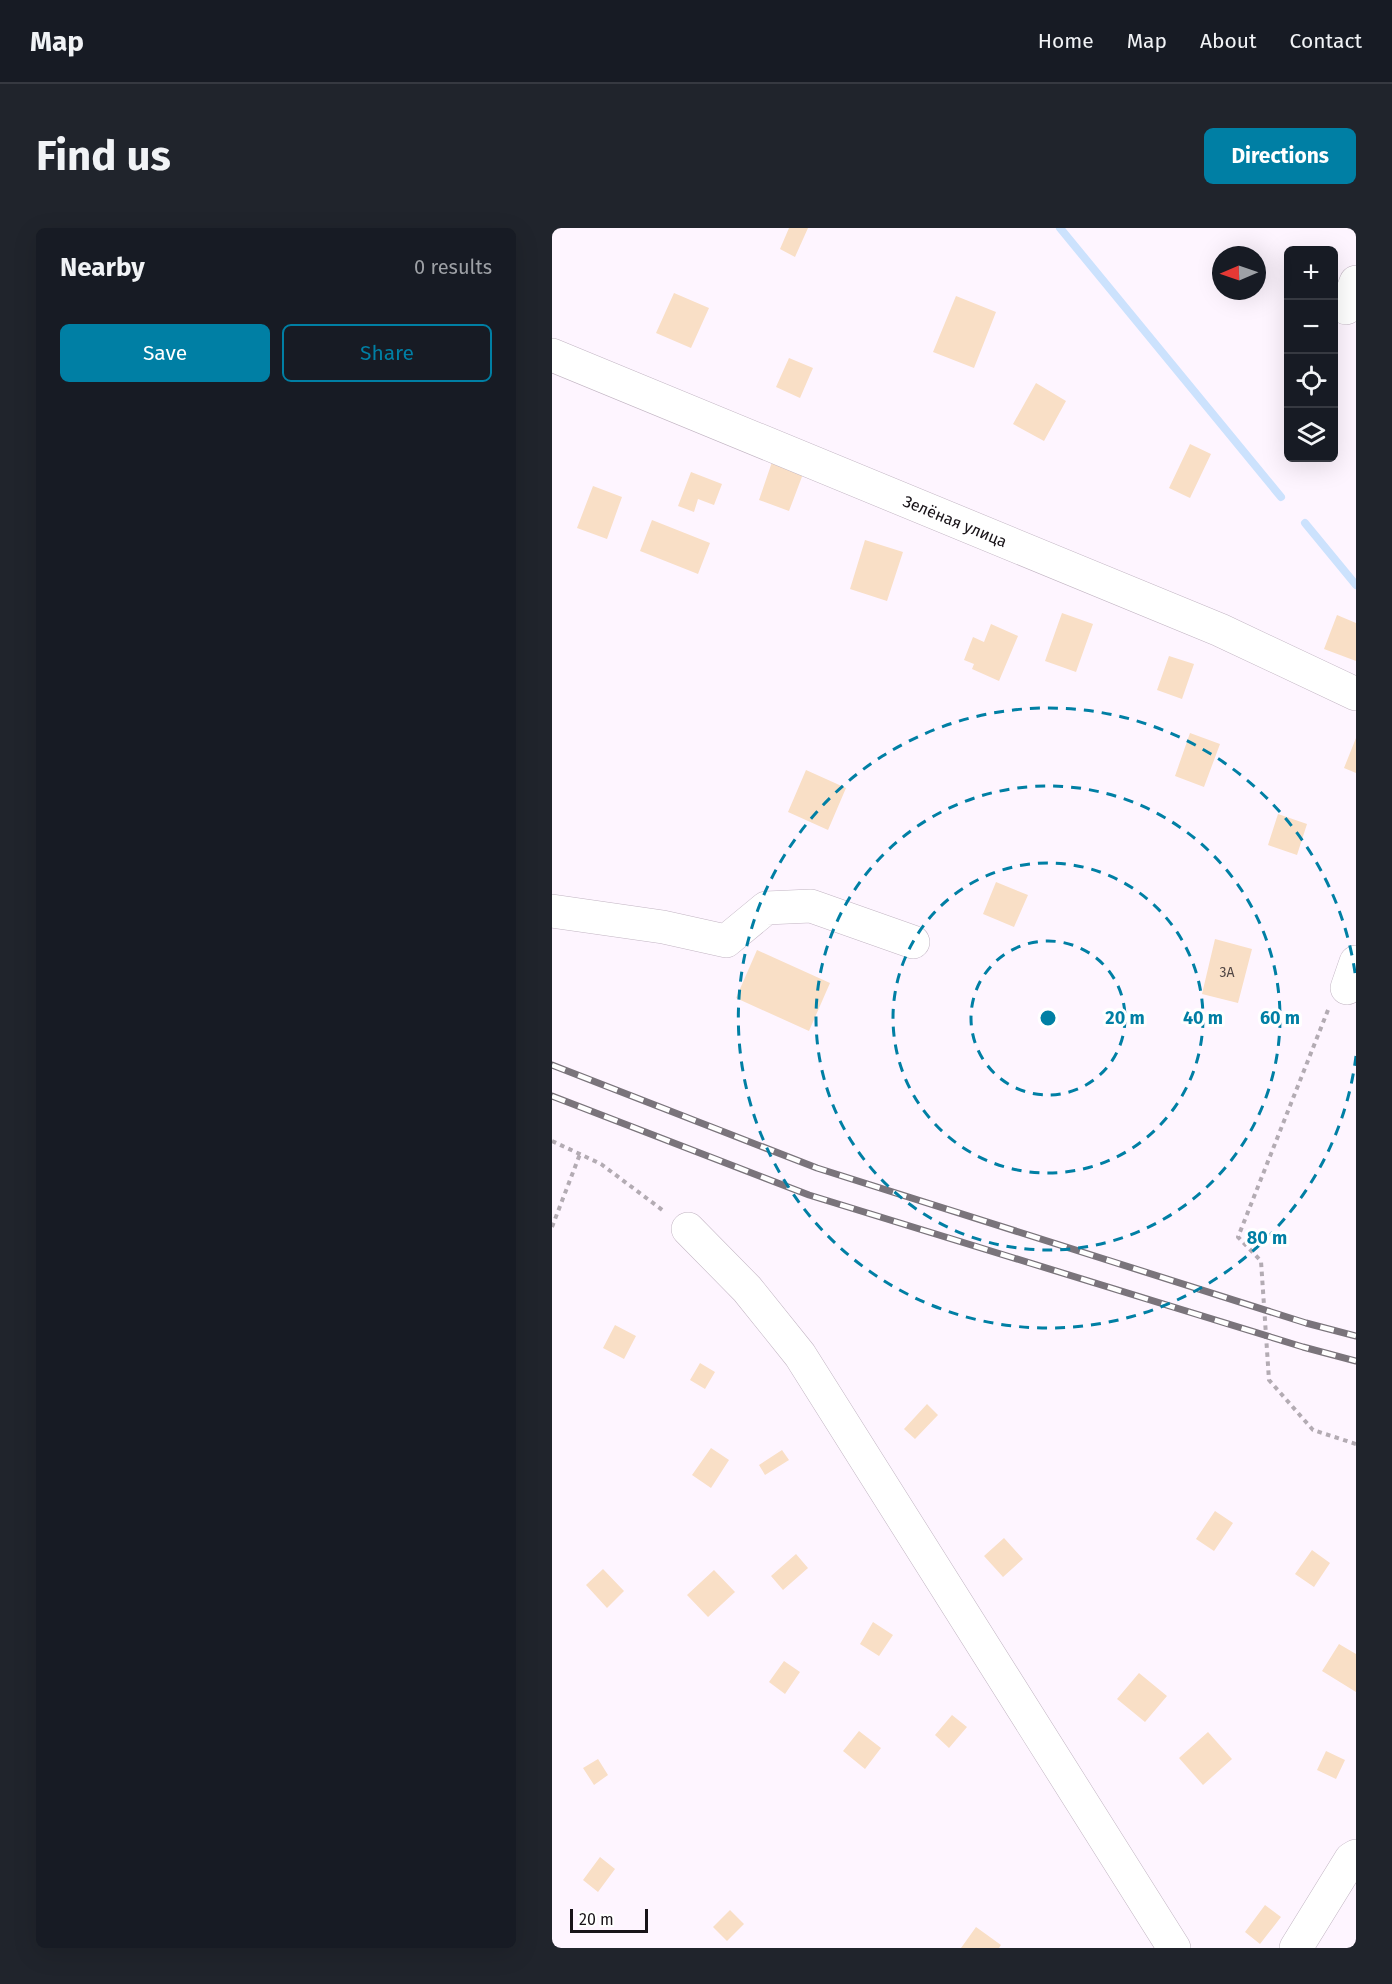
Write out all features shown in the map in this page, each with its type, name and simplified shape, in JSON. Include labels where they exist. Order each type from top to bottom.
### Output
[{"type":"street","name":"Зелёная улица","points":[[552,355],[1220,630],[1356,694]]},
{"type":"street","points":[[552,911],[663,927],[726,941],[766,908],[811,906],[913,942]]},
{"type":"street","points":[[688,1229],[747,1289],[800,1355],[1173,1948]]},
{"type":"street","points":[[1296,1948],[1351,1859],[1356,1856]]},
{"type":"path","points":[[1352,975],[1331,1003],[1238,1237],[1261,1261],[1269,1380],[1313,1430],[1356,1444]]},
{"type":"path","points":[[552,1140],[601,1164],[688,1229]]},
{"type":"path","points":[[552,1227],[580,1154]]},
{"type":"building","points":[[789,228],[808,228],[795,257],[780,249]]},
{"type":"building","points":[[674,293],[709,308],[691,348],[656,333]]},
{"type":"building","points":[[956,296],[996,312],[974,368],[933,352]]},
{"type":"building","points":[[789,358],[813,368],[800,398],[776,387]]},
{"type":"building","points":[[1036,383],[1066,401],[1044,441],[1013,424]]},
{"type":"building","points":[[1190,444],[1211,454],[1190,498],[1169,488]]},
{"type":"building","points":[[772,462],[803,474],[789,511],[759,500]]},
{"type":"building","points":[[691,472],[722,484],[714,505],[698,499],[694,512],[678,506]]},
{"type":"building","points":[[593,486],[622,497],[607,539],[577,528]]},
{"type":"building","points":[[652,520],[710,543],[698,574],[640,551]]},
{"type":"building","points":[[865,540],[903,552],[887,601],[850,589]]},
{"type":"building","points":[[1062,613],[1093,624],[1076,672],[1045,661]]},
{"type":"building","points":[[1337,615],[1356,623],[1356,661],[1324,649]]},
{"type":"building","points":[[991,624],[1018,636],[999,681],[972,669],[974,664],[964,660],[973,637],[984,642]]},
{"type":"building","points":[[1169,656],[1194,664],[1182,699],[1157,690]]},
{"type":"building","points":[[1190,733],[1220,744],[1204,787],[1175,776]]},
{"type":"building","points":[[1356,738],[1356,773],[1344,768]]},
{"type":"building","points":[[806,770],[846,788],[828,830],[788,812]]},
{"type":"building","points":[[1278,814],[1307,824],[1297,855],[1268,845]]},
{"type":"building","points":[[996,882],[1028,895],[1014,927],[983,914]]},
{"type":"building","points":[[1215,939],[1252,949],[1238,1003],[1202,994]]},
{"type":"building","points":[[757,950],[830,983],[809,1031],[736,998]]},
{"type":"building","points":[[615,1325],[636,1336],[624,1359],[603,1348]]},
{"type":"building","points":[[700,1363],[715,1372],[705,1389],[690,1380]]},
{"type":"building","points":[[927,1404],[938,1415],[915,1439],[904,1429]]},
{"type":"building","points":[[711,1448],[729,1460],[711,1488],[692,1475]]},
{"type":"building","points":[[782,1450],[789,1460],[765,1475],[759,1465]]},
{"type":"building","points":[[1215,1511],[1233,1523],[1214,1551],[1196,1539]]},
{"type":"building","points":[[1004,1538],[1023,1559],[1003,1577],[984,1556]]},
{"type":"building","points":[[1312,1550],[1330,1563],[1314,1587],[1295,1574]]},
{"type":"building","points":[[796,1554],[808,1568],[783,1590],[771,1576]]},
{"type":"building","points":[[603,1569],[624,1591],[607,1608],[586,1585]]},
{"type":"building","points":[[714,1570],[735,1592],[708,1617],[687,1595]]},
{"type":"building","points":[[873,1622],[893,1635],[879,1656],[860,1644]]},
{"type":"building","points":[[1339,1644],[1356,1654],[1356,1692],[1322,1671]]},
{"type":"building","points":[[784,1661],[800,1672],[785,1694],[769,1682]]},
{"type":"building","points":[[1139,1673],[1167,1696],[1145,1722],[1117,1699]]},
{"type":"building","points":[[952,1715],[967,1727],[949,1748],[935,1735]]},
{"type":"building","points":[[859,1731],[881,1748],[865,1769],[843,1751]]},
{"type":"building","points":[[1208,1732],[1232,1759],[1203,1785],[1179,1758]]},
{"type":"building","points":[[1326,1751],[1345,1760],[1336,1779],[1317,1770]]},
{"type":"building","points":[[598,1759],[608,1775],[594,1785],[583,1768]]},
{"type":"building","points":[[600,1857],[615,1869],[598,1892],[583,1880]]},
{"type":"building","points":[[1265,1905],[1281,1917],[1260,1944],[1245,1932]]},
{"type":"building","points":[[730,1910],[744,1924],[727,1941],[713,1927]]},
{"type":"building","points":[[976,1927],[1001,1945],[999,1948],[961,1948]]},
{"type":"waterway","points":[[1060,228],[1281,497]]},
{"type":"waterway","points":[[1305,523],[1356,585]]},
{"type":"railway","points":[[552,1065],[817,1168],[1306,1323],[1356,1336]]},
{"type":"railway","points":[[552,1096],[809,1195],[1303,1347],[1356,1361]]}]
